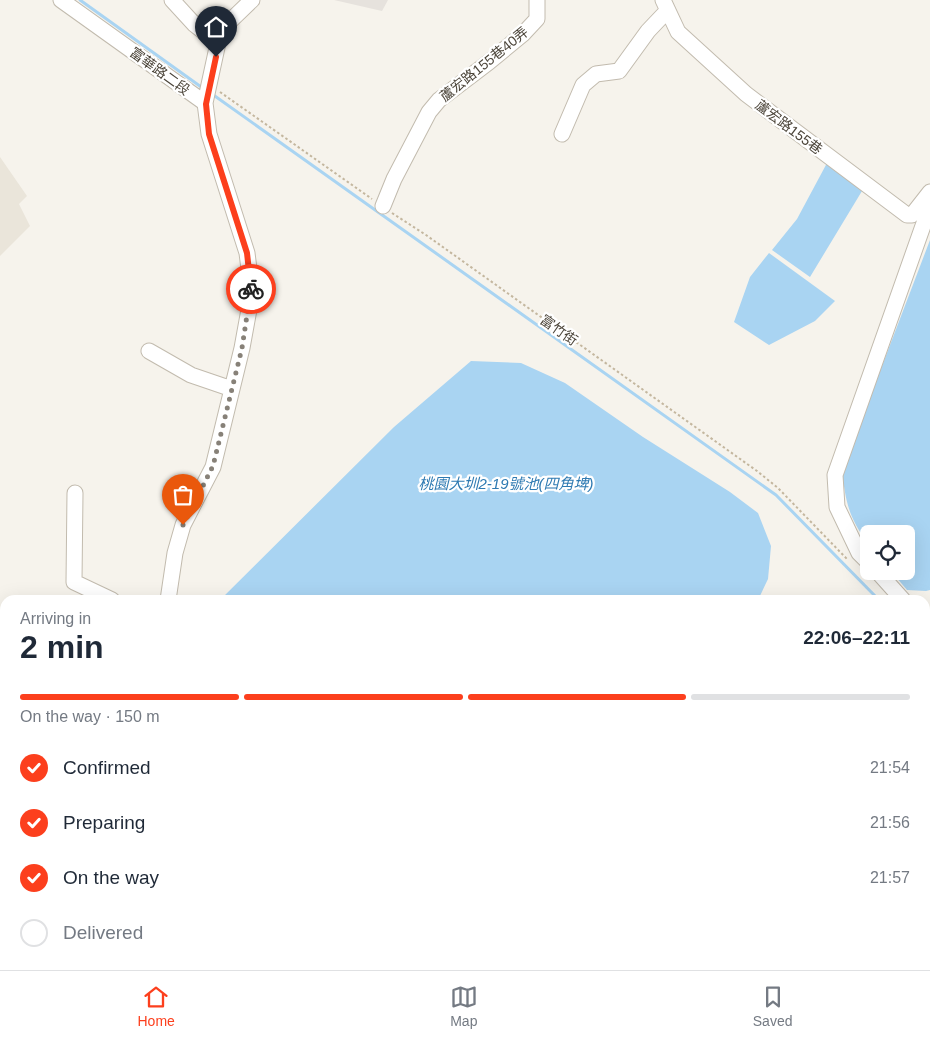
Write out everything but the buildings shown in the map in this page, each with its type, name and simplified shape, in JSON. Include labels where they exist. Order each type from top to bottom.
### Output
[{"type":"street","name":"富華路二段","points":[[61,0],[208,93]]},
{"type":"street","points":[[172,0],[194,24],[218,43]]},
{"type":"street","points":[[169,595],[175,553],[183,525],[213,466],[242,348],[252,293],[247,253],[209,134],[208,93],[218,43],[226,26],[252,0]]},
{"type":"street","name":"蘆宏路155巷40弄","points":[[383,206],[394,179],[429,112],[439,100],[523,34],[537,19],[537,0]]},
{"type":"street","points":[[562,134],[583,86],[596,74],[619,71],[665,5]]},
{"type":"street","name":"蘆宏路155巷","points":[[665,5],[678,32],[746,94],[907,215],[912,215],[930,192]]},
{"type":"street","points":[[860,553],[837,507],[835,475],[930,206]]},
{"type":"street","points":[[149,352],[191,375],[232,390]]},
{"type":"street","points":[[75,493],[74,582],[101,595]]},
{"type":"street","points":[[885,580],[899,595]]},
{"type":"path","name":"富竹街","points":[[208,93],[426,235],[757,471],[778,488],[852,565]]},
{"type":"shaded area","points":[[334,0],[388,0],[382,11]]},
{"type":"shaded area","points":[[0,157],[27,196],[19,204],[30,226],[0,256]]},
{"type":"water","points":[[827,163],[862,191],[810,277],[772,250],[797,219]]},
{"type":"water","points":[[930,240],[930,590],[907,590],[899,580],[915,580],[915,525],[860,525],[860,532],[850,510],[842,471]]},
{"type":"water","points":[[769,253],[835,301],[815,321],[769,345],[734,322],[750,277]]},
{"type":"water","name":"桃園大圳2-19號池(四角埤)","points":[[471,361],[521,363],[565,383],[643,437],[730,492],[758,513],[771,546],[768,579],[760,595],[225,595],[394,427]]},
{"type":"waterway","points":[[80,0],[204,89]]},
{"type":"waterway","points":[[212,94],[776,495],[874,595]]},
{"type":"way so far","points":[[183,525],[213,466],[242,348],[252,293],[251,289]]},
{"type":"route","points":[[216,57],[206,104],[209,134],[247,253],[251,289]]}]
